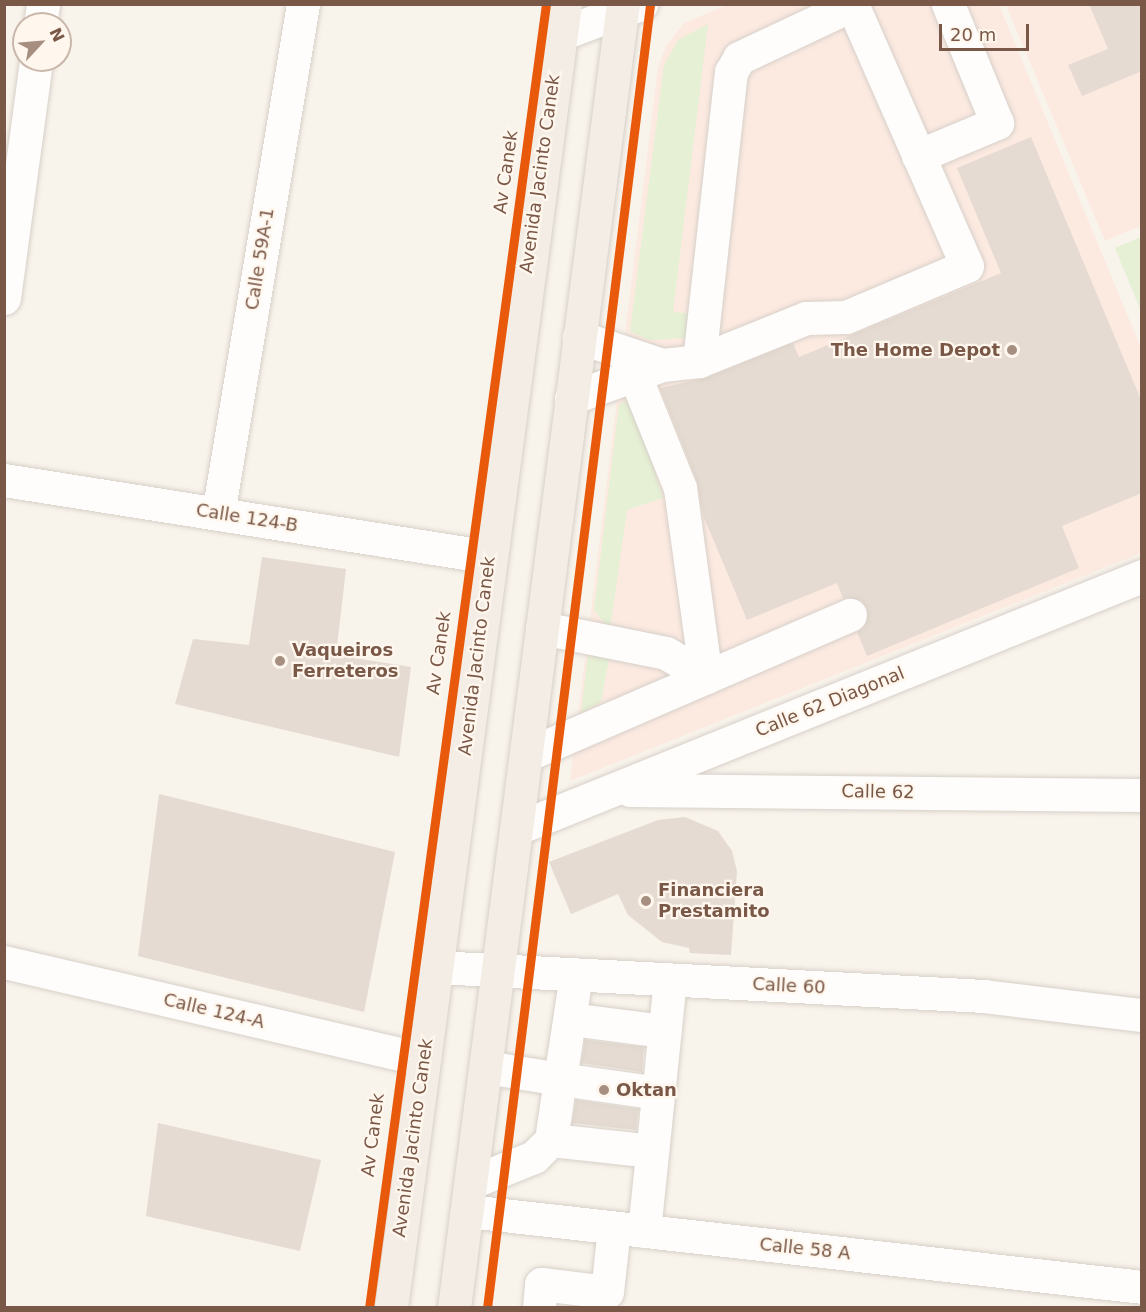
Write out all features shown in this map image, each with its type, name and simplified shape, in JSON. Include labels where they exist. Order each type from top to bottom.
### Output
[{"type":"main road","points":[[454,1308],[518,828],[579,337],[629,7]]},
{"type":"main road","name":"Avenida Jacinto Canek","points":[[391,1308],[561,20]]},
{"type":"street","name":"Calle 59A-1","points":[[218,514],[303,4]]},
{"type":"street","points":[[918,156],[997,123],[948,4]]},
{"type":"street","points":[[571,398],[649,370],[699,362],[806,318],[846,317],[967,266],[853,5],[739,58],[731,72],[699,362]]},
{"type":"street","points":[[561,20],[629,7]]},
{"type":"street","points":[[4,298],[34,72]]},
{"type":"street","points":[[579,337],[649,370]]},
{"type":"street","points":[[649,370],[680,488],[706,677]]},
{"type":"street","name":"Calle 124-B","points":[[4,480],[489,556]]},
{"type":"street","name":"Calle 62 Diagonal","points":[[518,828],[1142,576]]},
{"type":"street","points":[[526,755],[850,615]]},
{"type":"street","points":[[543,628],[666,653],[706,677]]},
{"type":"street","name":"Calle 62","points":[[614,789],[1142,795]]},
{"type":"street","name":"Calle 124-A","points":[[4,962],[424,1060]]},
{"type":"street","name":"Calle 60","points":[[436,968],[984,996],[1142,1015]]},
{"type":"street","points":[[470,1196],[534,1158],[551,1140],[576,975]]},
{"type":"street","points":[[539,1308],[541,1284],[607,1292],[629,1229],[652,1151],[670,980]]},
{"type":"street","points":[[570,1019],[664,1031]]},
{"type":"street","points":[[486,1067],[657,1093]]},
{"type":"street","points":[[551,1140],[652,1151]]},
{"type":"street","name":"Calle 58 A","points":[[470,1196],[629,1229],[1142,1287]]},
{"type":"shaded area","name":"The Home Depot","points":[[727,5],[999,5],[1141,348],[1141,553],[570,781],[658,68],[666,46],[684,23]]},
{"type":"shaded area","points":[[1006,5],[1141,5],[1141,226],[1105,241]]},
{"type":"green space","points":[[708,24],[673,312],[696,314],[686,338],[649,340],[630,331],[664,65],[678,40]]},
{"type":"green space","points":[[1141,237],[1141,311],[1115,248]]},
{"type":"green space","points":[[633,398],[663,498],[627,510],[610,630],[594,610],[619,404]]},
{"type":"green space","points":[[589,645],[610,654],[601,702],[581,713]]},
{"type":"building","points":[[1089,4],[1142,4],[1142,71],[1082,96],[1068,65],[1108,49]]},
{"type":"building","name":"The Home Depot","points":[[1031,137],[1142,402],[1142,493],[1062,526],[1079,568],[867,656],[857,632],[865,626],[867,608],[861,600],[843,598],[837,583],[747,620],[703,515],[697,481],[660,388],[706,378],[793,343],[799,357],[1001,273],[957,168]]},
{"type":"building","name":"Vaqueiros Ferreteros","points":[[262,557],[346,569],[336,655],[411,667],[399,757],[175,704],[193,639],[249,645]]},
{"type":"building","points":[[159,794],[395,852],[364,1012],[138,956]]},
{"type":"building","points":[[685,817],[718,831],[732,851],[737,871],[731,955],[690,953],[689,948],[662,942],[628,915],[618,894],[571,914],[549,862],[658,820]]},
{"type":"building","points":[[585,1040],[644,1047],[642,1072],[581,1063]]},
{"type":"building","points":[[576,1100],[638,1109],[636,1130],[572,1123]]},
{"type":"building","points":[[158,1123],[321,1160],[300,1251],[146,1216]]},
{"type":"cycle path","name":"Av Canek","points":[[369,1308],[546,4]]},
{"type":"cycle path","points":[[487,1308],[650,4]]},
{"type":"place","name":"The Home Depot","points":[[1012,350]]},
{"type":"place","name":"Vaqueiros Ferreteros","points":[[280,661]]},
{"type":"place","name":"Financiera Prestamito","points":[[646,901]]},
{"type":"place","name":"Oktan","points":[[604,1090]]}]
